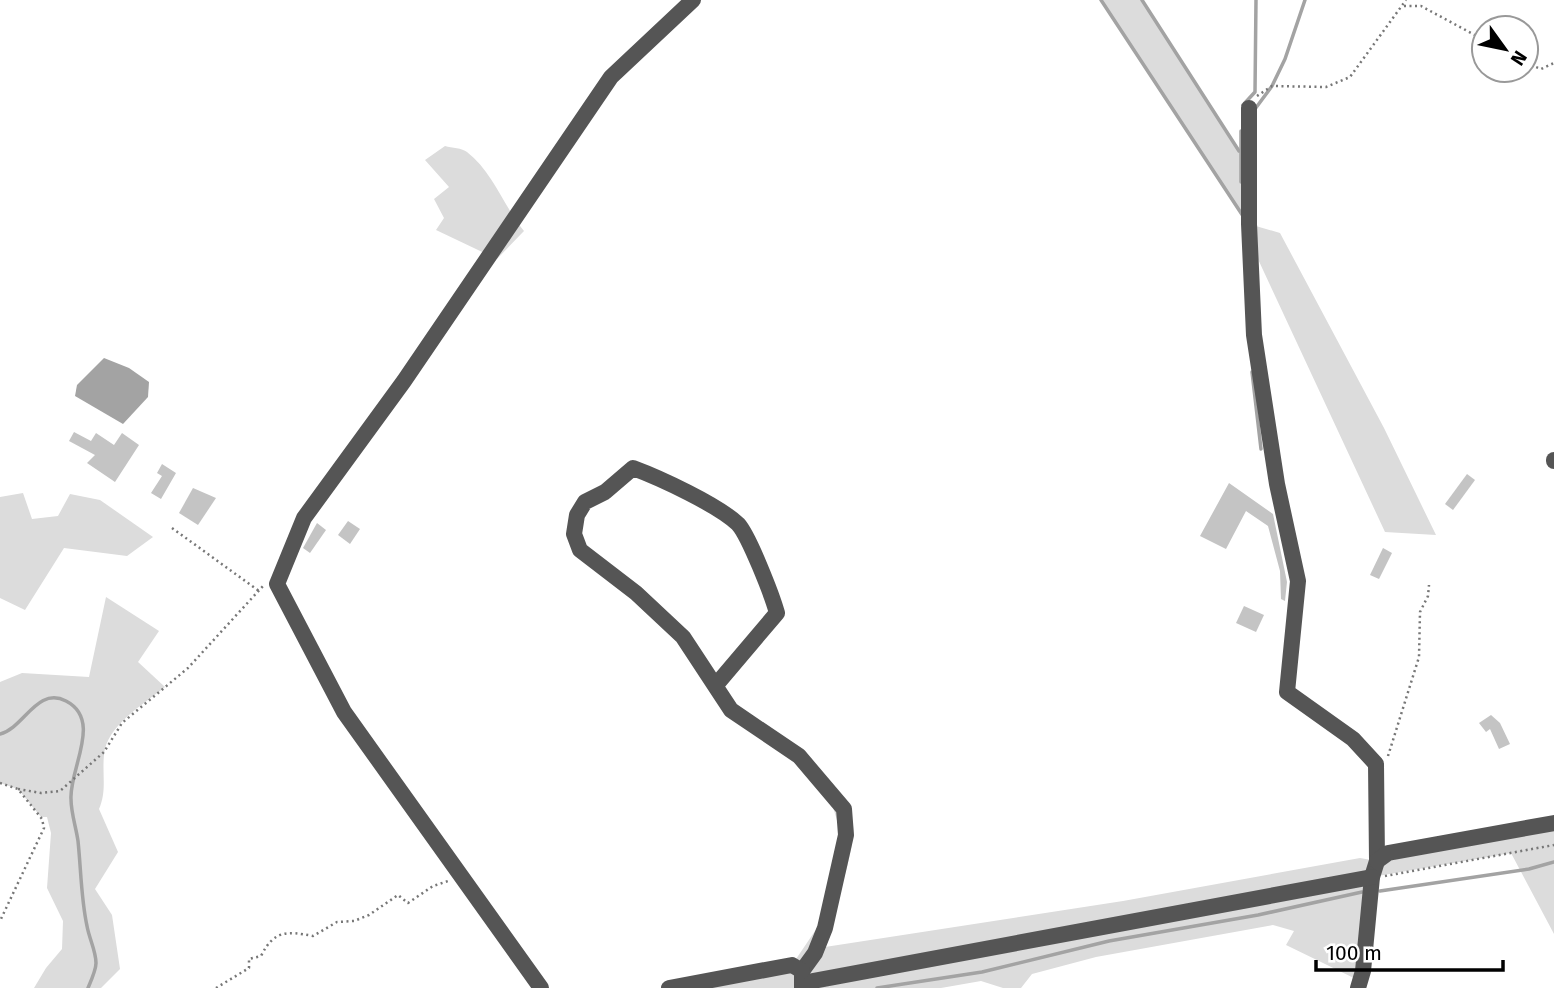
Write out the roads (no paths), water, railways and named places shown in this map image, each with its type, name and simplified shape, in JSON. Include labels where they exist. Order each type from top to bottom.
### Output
[{"type":"street","points":[[541,988],[344,712],[277,584],[304,518],[404,381],[611,77],[693,0]]},
{"type":"street","points":[[1249,108],[1249,224],[1254,335],[1277,484],[1298,581],[1287,692],[1353,739],[1376,764],[1374,869],[1358,988]]},
{"type":"street","points":[[716,685],[777,613],[769,583],[739,525],[663,479],[633,468],[605,492],[585,502],[577,515],[574,534],[580,550],[636,593],[684,638],[732,710],[799,756],[844,809],[846,835],[825,928],[802,981]]},
{"type":"street","points":[[802,981],[1374,869],[1388,853],[1554,823]]},
{"type":"street","points":[[669,988],[792,965],[802,981]]},
{"type":"waterway","points":[[1101,0],[1243,216]]},
{"type":"waterway","points":[[1142,0],[1239,151]]},
{"type":"waterway","points":[[1243,105],[1255,92],[1256,0]]},
{"type":"waterway","points":[[1255,109],[1272,86],[1285,59],[1305,0]]},
{"type":"waterway","points":[[1241,131],[1241,182]]},
{"type":"waterway","points":[[1252,372],[1261,449]]},
{"type":"waterway","points":[[0,734],[9,730],[47,699],[66,701],[77,709],[82,720],[82,746],[71,799],[85,916],[96,958],[88,988]]},
{"type":"waterway","points":[[1380,891],[1529,869],[1554,862]]},
{"type":"waterway","points":[[877,988],[982,972],[1109,941],[1258,915],[1362,892]]}]
